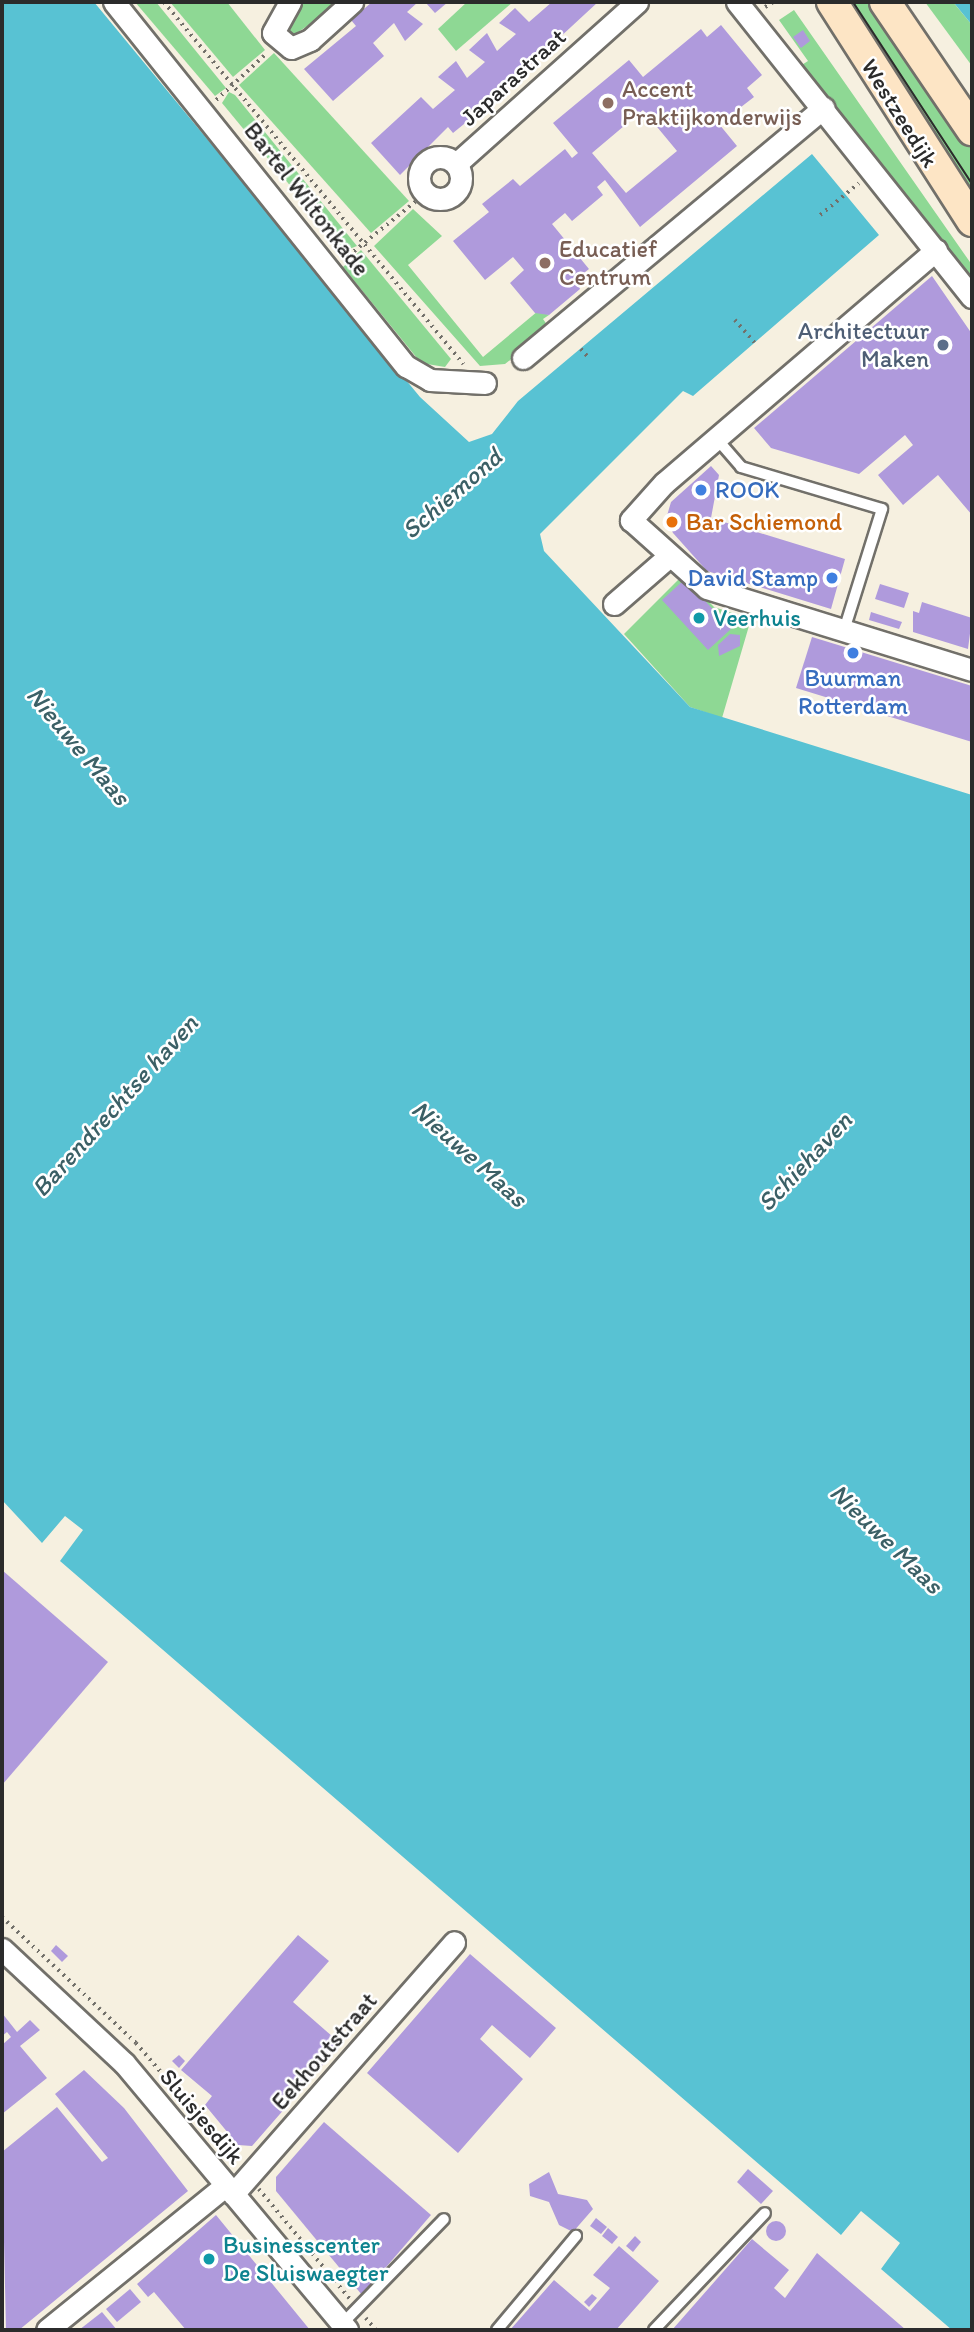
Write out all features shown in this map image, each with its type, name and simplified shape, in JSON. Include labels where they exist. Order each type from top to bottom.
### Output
[{"type":"main road","name":"Westzeedijk","points":[[832,2],[972,221]]},
{"type":"main road","name":"Westzeedijk","points":[[885,2],[972,130]]},
{"type":"street","name":"Bartel Wiltonkade","points":[[114,2],[413,372],[430,380],[485,383]]},
{"type":"street","points":[[290,2],[276,20],[279,42],[302,45],[352,2]]},
{"type":"street","name":"Japarastraat","points":[[426,193],[419,181],[425,163],[444,157],[456,164],[637,2]]},
{"type":"street","points":[[737,2],[972,297]]},
{"type":"street","points":[[523,358],[822,108]]},
{"type":"street","points":[[426,193],[446,198],[457,190],[456,164]]},
{"type":"street","points":[[936,250],[717,439],[631,520],[668,557],[707,588],[972,670]]},
{"type":"street","points":[[614,604],[668,557]]},
{"type":"street","name":"Eekhoutstraat","points":[[47,2330],[230,2190],[454,1942]]},
{"type":"street","name":"Sluisjesdijk","points":[[2,1949],[124,2063],[344,2327]]},
{"type":"lane","points":[[717,439],[741,467],[882,509],[844,630]]},
{"type":"lane","points":[[654,2330],[765,2213]]},
{"type":"lane","points":[[344,2327],[443,2219]]},
{"type":"lane","points":[[497,2330],[576,2236]]},
{"type":"path","name":"Bartel Wiltonkade","points":[[164,2],[485,383]]},
{"type":"path","points":[[204,111],[279,42]]},
{"type":"path","points":[[820,215],[852,188]]},
{"type":"path","points":[[330,271],[426,193]]},
{"type":"path","points":[[735,320],[755,343]]},
{"type":"path","points":[[581,349],[589,358]]},
{"type":"green space","points":[[135,2],[156,2],[226,88],[215,96]]},
{"type":"green space","points":[[170,2],[227,2],[265,50],[233,77]]},
{"type":"green space","points":[[299,2],[342,2],[294,35],[284,27]]},
{"type":"green space","points":[[467,2],[513,2],[456,51],[438,29]]},
{"type":"green space","points":[[841,2],[872,2],[911,67],[972,140],[972,205]]},
{"type":"green space","points":[[925,2],[953,2],[972,25],[972,66]]},
{"type":"green space","points":[[794,10],[972,265],[972,284],[797,68],[808,61],[779,20]]},
{"type":"green space","points":[[274,53],[409,201],[371,233],[239,85]]},
{"type":"green space","points":[[229,92],[235,95],[357,246],[344,251],[222,103]]},
{"type":"green space","points":[[413,209],[442,236],[408,265],[483,357],[538,311],[549,315],[543,319],[550,329],[505,364],[480,366],[374,246]]},
{"type":"green space","points":[[361,250],[451,359],[445,367],[421,363],[343,267]]},
{"type":"green space","points":[[683,575],[714,607],[751,619],[722,718],[690,707],[624,634]]},
{"type":"water","points":[[2,2],[94,2],[420,397],[469,442],[492,434],[518,401],[812,154],[879,235],[693,396],[683,391],[540,534],[544,551],[690,707],[972,795],[972,2330],[952,2330],[881,2269],[900,2243],[861,2211],[841,2235],[60,1561],[83,1530],[65,1516],[42,1543],[2,1500]]},
{"type":"water","points":[[972,2],[972,25],[954,3]]},
{"type":"building","points":[[372,2],[418,2],[407,12],[423,24],[405,41],[394,23],[373,43],[384,56],[333,101],[304,69],[356,26],[351,20]]},
{"type":"building","points":[[425,2],[448,2],[435,13]]},
{"type":"building","points":[[552,2],[598,2],[480,111],[453,133],[448,127],[400,175],[371,143],[421,97],[433,109],[455,90],[438,77],[456,61],[467,78],[485,62],[469,50],[487,33],[497,51],[516,34],[499,23],[515,8],[529,22]]},
{"type":"building","points":[[721,25],[762,75],[747,88],[754,97],[719,124],[737,146],[640,227],[605,180],[597,187],[603,195],[572,221],[565,213],[552,224],[589,269],[576,279],[580,289],[549,315],[535,313],[510,283],[524,270],[513,257],[485,280],[453,241],[489,212],[482,204],[513,179],[520,186],[565,149],[572,158],[578,153],[553,123],[629,60],[643,77],[701,29],[707,37]],"holes":[[[643,110],[677,151],[626,193],[592,153]]]},
{"type":"building","points":[[803,30],[810,41],[801,48],[793,37]]},
{"type":"building","points":[[932,276],[972,334],[972,515],[938,475],[903,505],[878,475],[913,445],[905,435],[859,474],[771,448],[754,428]]},
{"type":"building","points":[[711,466],[719,475],[711,518],[845,559],[831,609],[707,571],[673,533],[666,519],[671,502]]},
{"type":"building","name":"Veerhuis","points":[[685,579],[731,629],[708,650],[662,600]]},
{"type":"building","points":[[880,584],[909,593],[904,608],[875,599]]},
{"type":"building","points":[[922,602],[972,618],[968,649],[913,632],[913,611],[919,613]]},
{"type":"building","points":[[871,612],[902,622],[899,629],[869,620]]},
{"type":"building","name":"Veerhuis","points":[[730,634],[740,635],[740,646],[719,656],[718,645]]},
{"type":"building","points":[[812,637],[972,686],[972,742],[796,688]]},
{"type":"building","points":[[2,1570],[108,1662],[2,1785]]},
{"type":"building","points":[[298,1935],[329,1961],[293,2002],[341,2044],[252,2146],[238,2145],[205,2105],[212,2096],[181,2070]]},
{"type":"building","points":[[56,1945],[68,1956],[62,1962],[51,1951]]},
{"type":"building","points":[[470,1954],[556,2028],[530,2058],[492,2025],[480,2039],[523,2079],[458,2153],[367,2073]]},
{"type":"building","points":[[2,2013],[17,2032],[30,2020],[40,2030],[20,2046],[47,2078],[2,2114],[2,2045],[11,2037],[7,2032],[2,2036]]},
{"type":"building","points":[[179,2055],[185,2061],[179,2068],[172,2061]]},
{"type":"building","points":[[84,2070],[124,2108],[188,2191],[19,2330],[6,2330],[2,2152],[57,2107],[102,2162],[108,2158],[55,2094]]},
{"type":"building","points":[[324,2122],[431,2215],[362,2295],[276,2191],[276,2177]]},
{"type":"building","points":[[748,2169],[773,2191],[761,2204],[737,2182]]},
{"type":"building","points":[[549,2172],[558,2194],[587,2200],[593,2209],[573,2232],[559,2225],[549,2202],[530,2196],[529,2184]]},
{"type":"building","name":"Businesscenter De Sluiswaegter","points":[[216,2215],[310,2330],[186,2330],[154,2292],[148,2297],[137,2284]]},
{"type":"building","points":[[596,2218],[607,2227],[601,2234],[590,2226]]},
{"type":"building","points":[[776,2221],[783,2224],[786,2231],[783,2238],[776,2241],[769,2238],[766,2231],[769,2224]]},
{"type":"building","points":[[608,2228],[618,2237],[612,2244],[602,2236]]},
{"type":"building","points":[[635,2236],[641,2242],[633,2252],[626,2246]]},
{"type":"building","points":[[752,2239],[789,2270],[774,2288],[785,2298],[817,2253],[906,2330],[672,2330]]},
{"type":"building","points":[[619,2246],[659,2281],[616,2330],[510,2330],[554,2280],[590,2311],[610,2288],[593,2275]]},
{"type":"building","points":[[130,2289],[141,2302],[117,2322],[106,2309]]},
{"type":"building","points":[[592,2294],[597,2298],[589,2307],[584,2302]]},
{"type":"building","points":[[102,2312],[117,2330],[79,2330]]},
{"type":"tram line","points":[[853,2],[972,184]]},
{"type":"place","name":"Accent Praktijkonderwijs","points":[[608,103]]},
{"type":"place","name":"Educatief Centrum","points":[[545,263]]},
{"type":"place","name":"Architectuur Maken","points":[[943,345]]},
{"type":"place","name":"ROOK","points":[[701,490]]},
{"type":"place","name":"Bar Schiemond","points":[[672,522]]},
{"type":"place","name":"David Stamp","points":[[832,578]]},
{"type":"place","name":"Veerhuis","points":[[699,618]]},
{"type":"place","name":"Buurman Rotterdam","points":[[853,653]]},
{"type":"place","name":"Businesscenter De Sluiswaegter","points":[[209,2259]]},
{"type":"water label","name":"Schiemond","points":[[452,494]]},
{"type":"water label","name":"Nieuwe Maas","points":[[78,746]]},
{"type":"water label","name":"Barendrechtse haven","points":[[115,1106]]},
{"type":"water label","name":"Nieuwe Maas","points":[[469,1154]]},
{"type":"water label","name":"Schiehaven","points":[[805,1162]]},
{"type":"water label","name":"Nieuwe Maas","points":[[886,1539]]}]
